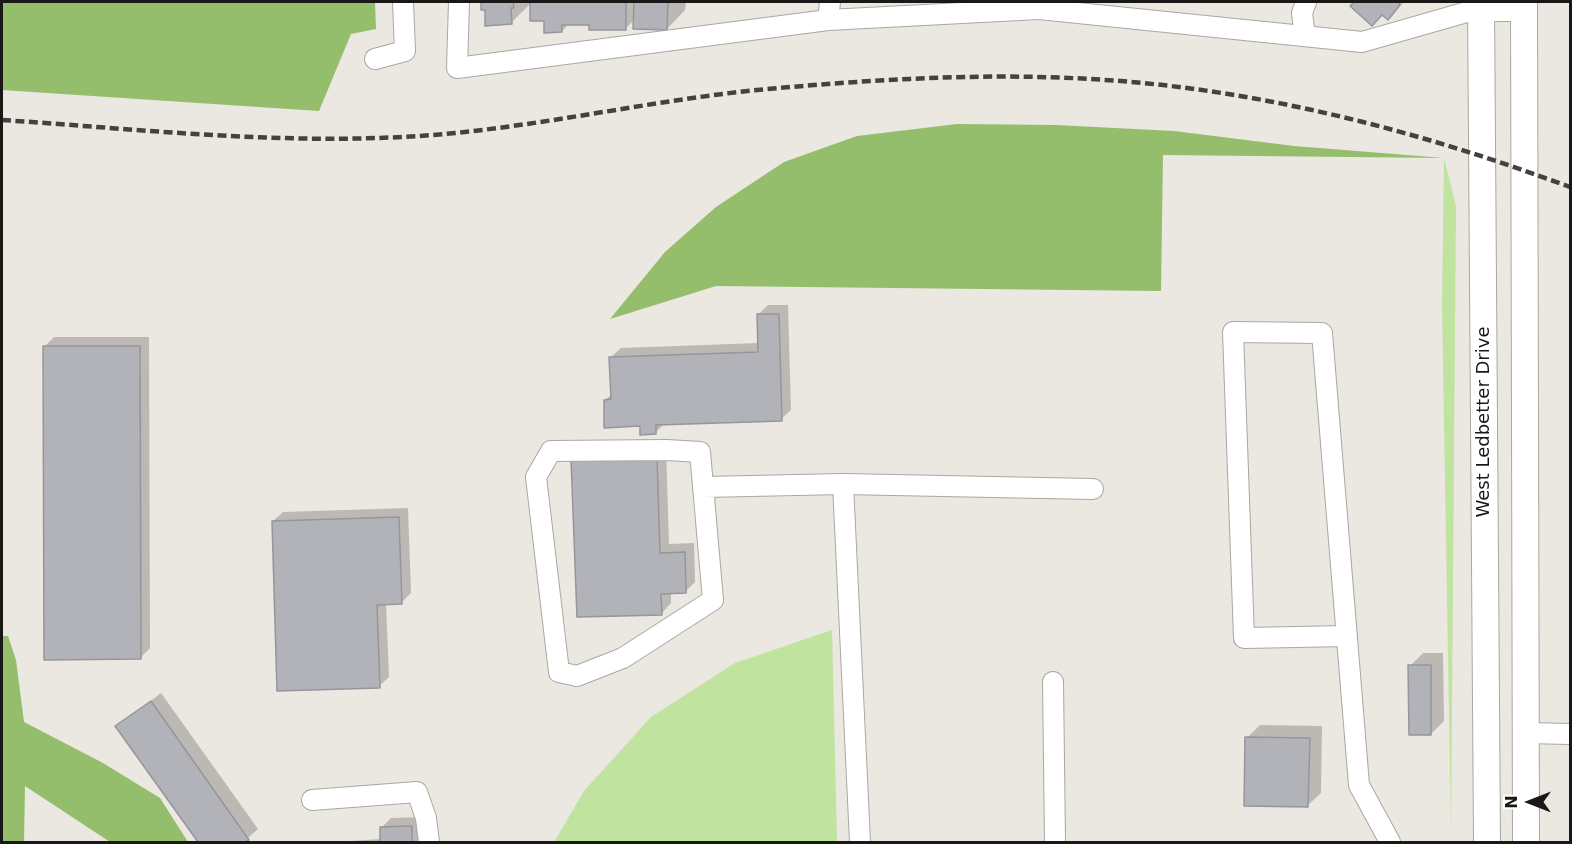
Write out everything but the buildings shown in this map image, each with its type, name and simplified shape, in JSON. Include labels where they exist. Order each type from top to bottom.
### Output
[{"type":"main road","points":[[1481,5],[1524,5],[1527,843]]},
{"type":"main road","name":"West Ledbetter Drive","points":[[1481,5],[1487,843]]},
{"type":"street","points":[[375,59],[405,51],[403,2]]},
{"type":"street","points":[[459,2],[458,68],[829,11],[1039,5],[1362,42],[1481,5]]},
{"type":"street","points":[[1305,36],[1302,13],[1306,2]]},
{"type":"street","points":[[1347,636],[1244,638],[1233,332],[1322,333],[1347,636],[1359,785],[1390,843]]},
{"type":"street","points":[[550,451],[700,452],[704,487],[713,600],[622,658],[577,676],[559,672],[536,477],[550,451]]},
{"type":"street","points":[[843,484],[860,843]]},
{"type":"street","points":[[704,487],[843,484],[1093,489]]},
{"type":"street","points":[[1053,682],[1055,843]]},
{"type":"street","points":[[1526,733],[1570,734]]},
{"type":"street","points":[[312,800],[417,792],[426,818],[429,843]]},
{"type":"green space","points":[[2,2],[375,2],[376,29],[351,34],[319,111],[2,90]]},
{"type":"green space","points":[[957,124],[1056,125],[1174,131],[1294,146],[1444,158],[1163,155],[1161,291],[716,286],[610,319],[665,252],[716,207],[784,162],[857,136]]},
{"type":"green space","points":[[1444,158],[1456,206],[1451,831],[1442,306]]},
{"type":"green space","points":[[832,630],[837,842],[554,842],[584,791],[651,717],[735,663]]},
{"type":"green space","points":[[2,636],[8,636],[16,660],[24,722],[103,763],[160,798],[188,842],[110,842],[25,786],[24,842],[2,842]]},
{"type":"railway","points":[[2,120],[228,136],[342,139],[399,137],[536,123],[698,97],[779,88],[935,78],[1051,77],[1152,84],[1274,102],[1394,130],[1512,166],[1570,187]]}]
